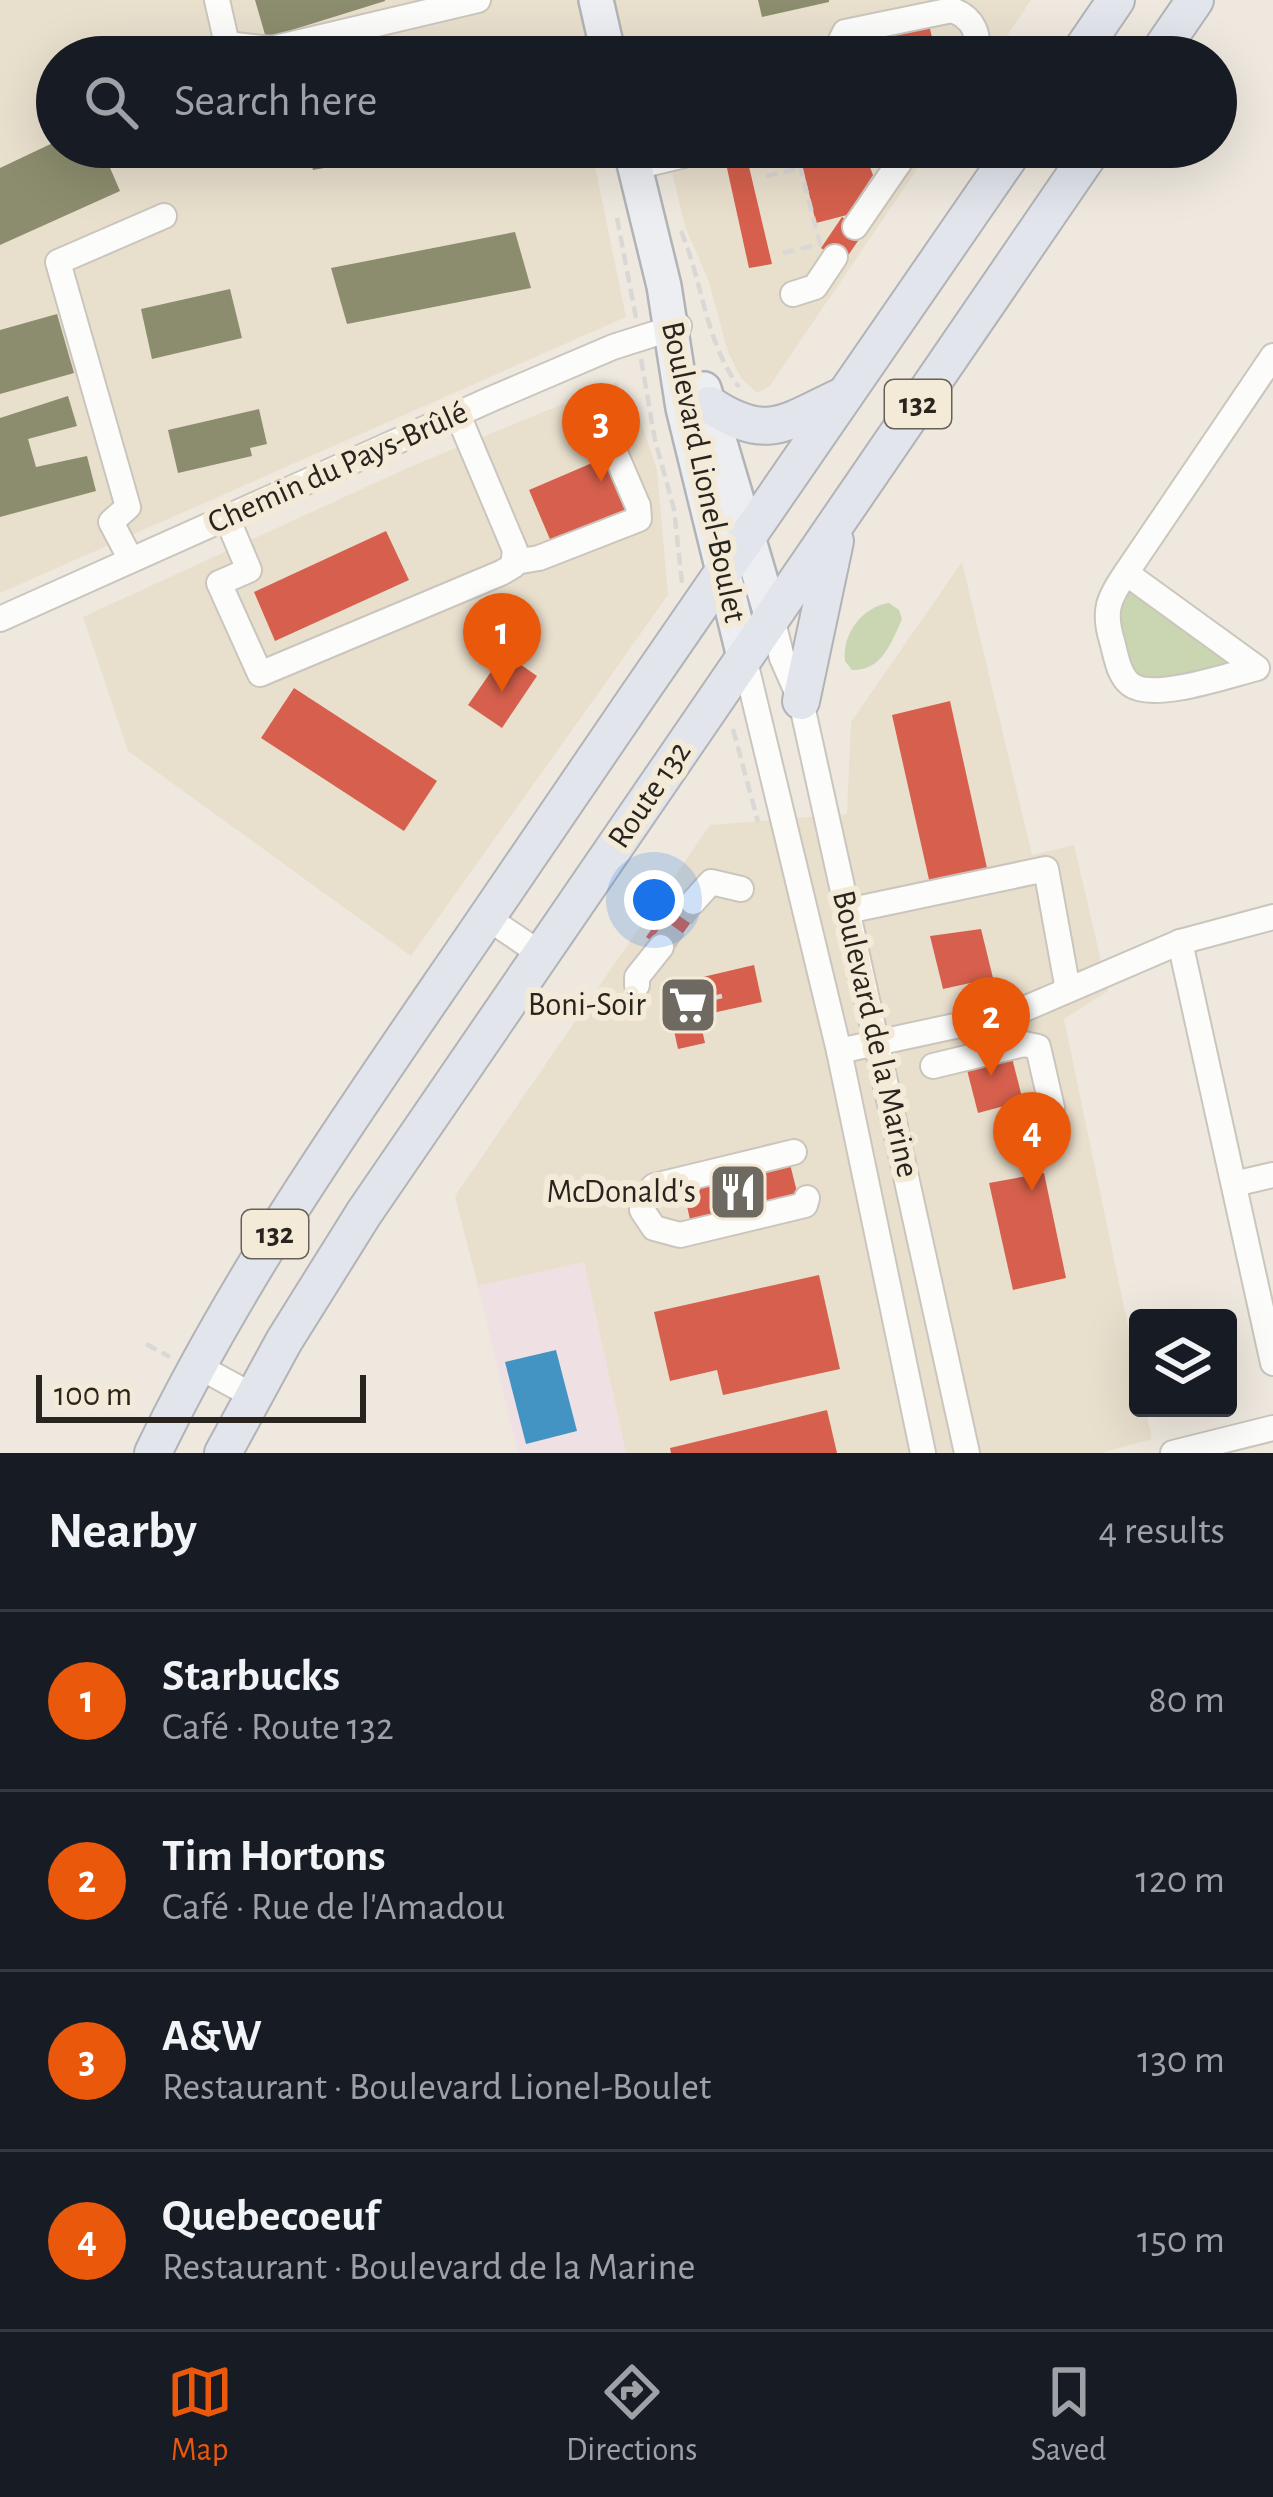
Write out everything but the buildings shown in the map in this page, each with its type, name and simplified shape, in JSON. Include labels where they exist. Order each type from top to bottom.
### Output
[{"type":"highway","points":[[1091,36],[1116,0]]},
{"type":"highway","points":[[1170,36],[1195,0]]},
{"type":"highway","name":"Route 132","points":[[154,1453],[198,1366],[279,1228],[486,917],[705,567],[748,536],[1002,168]]},
{"type":"highway","name":"Route 132","points":[[223,1453],[334,1257],[1080,168]]},
{"type":"highway","points":[[710,405],[736,422],[764,428],[845,395]]},
{"type":"highway","points":[[801,701],[839,523]]},
{"type":"main road","points":[[596,0],[604,36]]},
{"type":"main road","name":"Boulevard Lionel-Boulet","points":[[636,168],[675,327],[710,405],[772,618]]},
{"type":"main road","name":"Boulevard Lionel-Boulet","points":[[675,327],[705,567],[744,657]]},
{"type":"street","points":[[217,0],[225,36]]},
{"type":"street","points":[[326,36],[478,0]]},
{"type":"street","points":[[843,36],[952,10],[965,16],[976,36]]},
{"type":"street","points":[[855,226],[895,168]]},
{"type":"street","points":[[130,560],[111,522],[128,507],[58,262],[164,216]]},
{"type":"street","points":[[793,294],[814,286],[835,257]]},
{"type":"street","name":"Chemin du Pays-Brûlé","points":[[0,619],[614,347],[675,327]]},
{"type":"street","points":[[1265,666],[1160,691],[1133,686],[1121,674],[1106,620],[1108,601],[1126,573],[1268,372]]},
{"type":"street","points":[[458,415],[515,550],[515,562]]},
{"type":"street","points":[[227,518],[249,570],[219,583],[260,674],[501,573],[515,562],[539,558],[639,519],[638,506],[604,427]]},
{"type":"street","points":[[1126,573],[1265,666]]},
{"type":"street","name":"Boulevard de la Marine","points":[[772,618],[782,658],[801,701],[967,1453]]},
{"type":"street","name":"Boulevard de la Marine","points":[[744,657],[839,1051],[923,1453]]},
{"type":"street","points":[[848,910],[1046,869],[1068,991]]},
{"type":"street","points":[[693,902],[711,883],[741,889]]},
{"type":"street","points":[[486,917],[541,954]]},
{"type":"street","points":[[839,1051],[1015,1013],[1180,942],[1273,917]]},
{"type":"street","points":[[1180,942],[1273,1363]]},
{"type":"street","points":[[637,985],[637,976],[662,947]]},
{"type":"street","points":[[933,1066],[1024,1044],[1038,1047],[1052,1108],[1028,1138]]},
{"type":"street","points":[[794,1152],[654,1186],[643,1198],[642,1210],[654,1228],[680,1235],[805,1205],[807,1198]]},
{"type":"street","points":[[1234,1184],[1273,1175]]},
{"type":"street","points":[[198,1366],[253,1396]]},
{"type":"street","points":[[1173,1453],[1273,1428]]},
{"type":"path","points":[[766,176],[801,168],[820,244],[783,253]]},
{"type":"path","name":"Boulevard Lionel-Boulet","points":[[615,210],[634,307]]},
{"type":"path","name":"Boulevard Lionel-Boulet","points":[[680,229],[695,265],[716,349],[747,396]]},
{"type":"path","name":"Boulevard Lionel-Boulet","points":[[645,389],[674,509],[678,567],[705,567]]},
{"type":"path","points":[[734,734],[763,834]]},
{"type":"path","points":[[696,1002],[722,996]]},
{"type":"shaded area","points":[[0,0],[1031,0],[1007,36],[36,36],[36,168],[595,168],[626,317],[0,593]]},
{"type":"shaded area","points":[[671,168],[918,168],[769,387],[757,393],[741,378],[728,352],[709,282],[685,226]]},
{"type":"shaded area","points":[[616,382],[639,416],[657,470],[668,595],[411,956],[128,751],[83,617],[412,466]]},
{"type":"shaded area","points":[[962,562],[1032,855],[1074,845],[1108,991],[1064,1019],[1129,1331],[1129,1417],[1147,1417],[1152,1439],[1101,1453],[626,1453],[584,1262],[478,1286],[455,1196],[710,825],[847,814],[851,722]]},
{"type":"shaded area","points":[[584,1262],[626,1453],[518,1453],[478,1286]]},
{"type":"green space","points":[[1126,573],[1257,668],[1133,686],[1108,600]]},
{"type":"green space","points":[[889,603],[902,619],[889,646],[871,666],[852,670],[845,661],[850,632],[870,610]]},
{"type":"tunnel","points":[[661,947],[693,902]]},
{"type":"place","name":"A&W","points":[[601,482]]},
{"type":"place","name":"Starbucks","points":[[502,692]]},
{"type":"place","name":"Boni-Soir","points":[[688,1005]]},
{"type":"place","name":"Tim Hortons","points":[[991,1076]]},
{"type":"place","name":"Quebecoeuf","points":[[1032,1191]]},
{"type":"place","name":"McDonald's","points":[[738,1192]]}]
